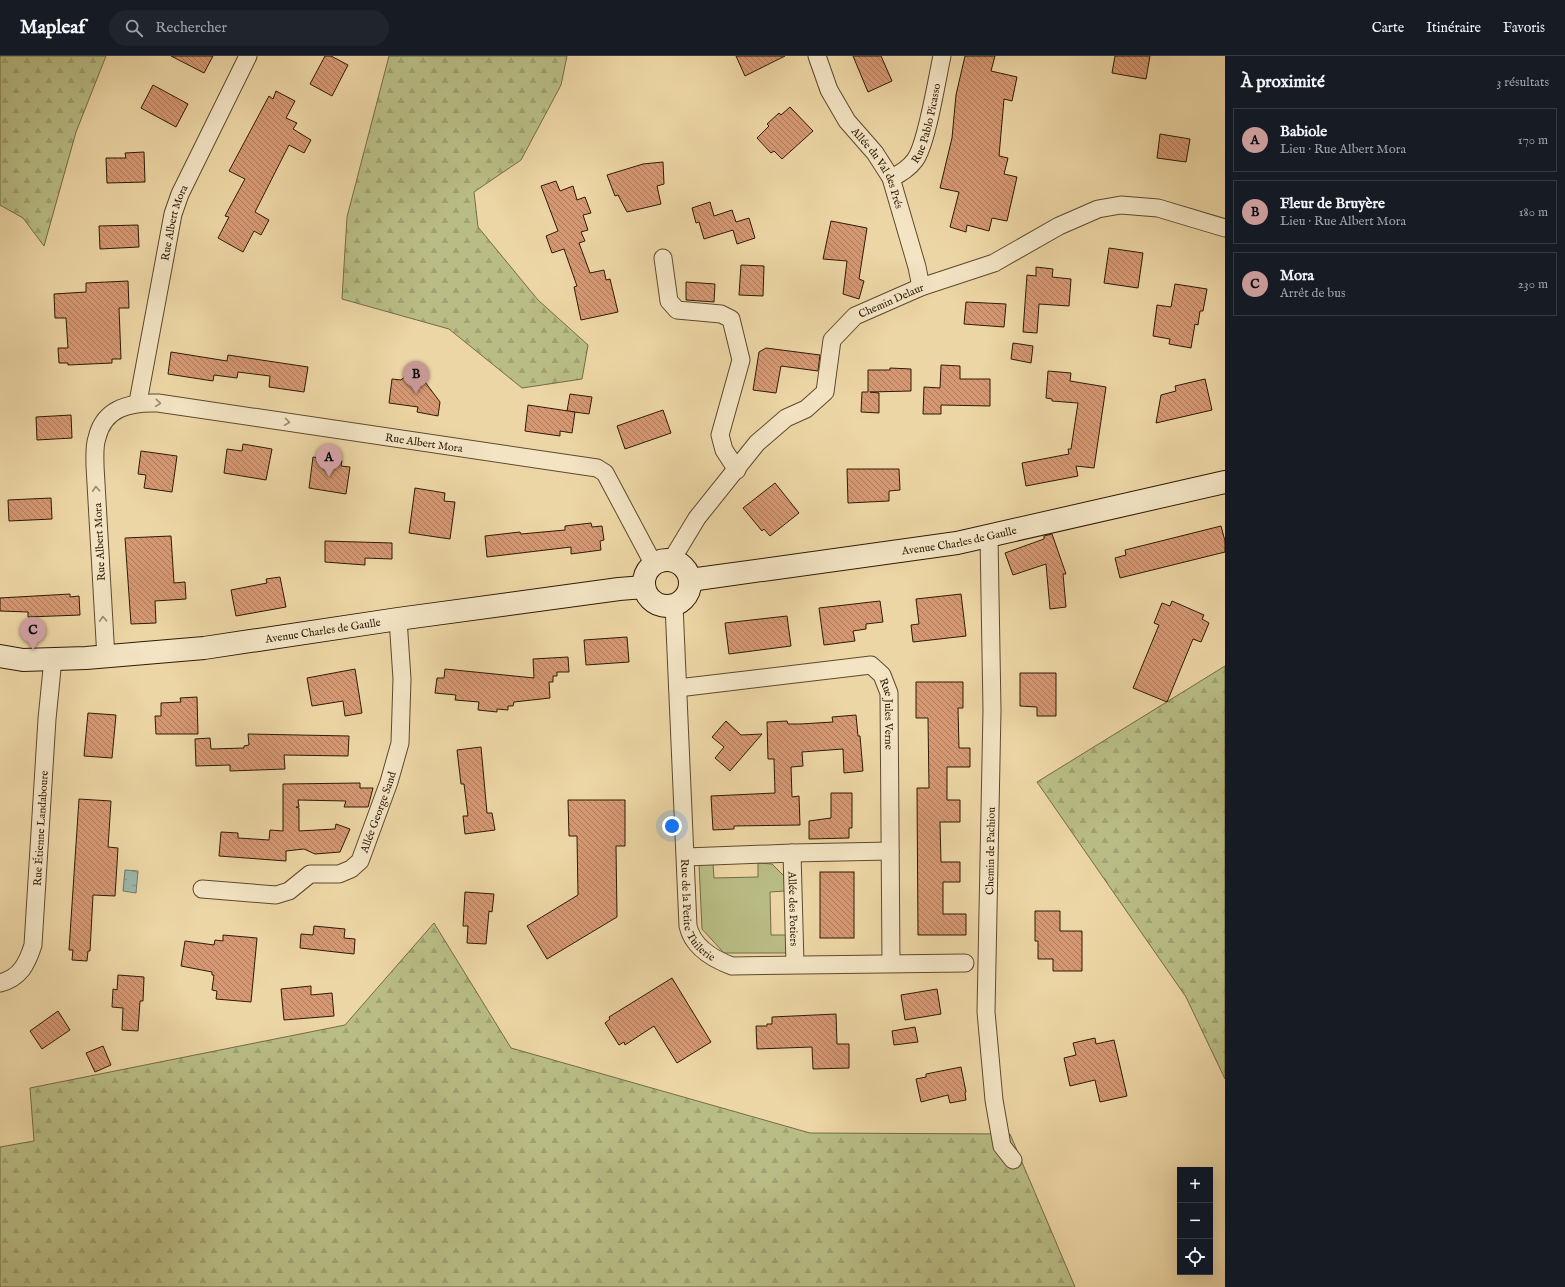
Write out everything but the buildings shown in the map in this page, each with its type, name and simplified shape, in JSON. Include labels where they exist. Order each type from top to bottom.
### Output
[{"type":"street","name":"Rue Albert Mora","points":[[138,402],[173,214],[180,194],[248,56]]},
{"type":"street","name":"Allée du Val des Prés","points":[[817,56],[829,90],[847,121],[875,153],[891,178],[917,267],[921,287]]},
{"type":"street","name":"Rue Pablo Picasso","points":[[891,178],[901,173],[916,159],[922,141],[942,56]]},
{"type":"street","name":"Chemin Delaur","points":[[662,563],[757,443],[786,418],[806,409],[825,392],[832,340],[855,316],[921,287],[994,263],[1059,226],[1098,209],[1121,205],[1158,208],[1225,228]]},
{"type":"street","points":[[663,258],[669,301],[677,310],[721,314],[731,320],[741,360],[720,435],[724,450],[737,470]]},
{"type":"street","name":"Rue Albert Mora","points":[[106,658],[95,466],[96,438],[104,420],[120,408],[138,402],[166,404],[597,468],[606,473],[662,563]]},
{"type":"street","name":"Avenue Charles de Gaulle","points":[[690,580],[949,545],[1225,482]]},
{"type":"street","name":"Chemin de Pachiou","points":[[989,537],[992,710],[986,1012],[994,1100],[1002,1146],[1014,1160]]},
{"type":"street","points":[[662,563],[684,567],[690,580],[689,591],[683,600],[674,606],[661,606],[655,603],[650,599],[644,587],[648,571],[662,563]]},
{"type":"street","name":"Avenue Charles de Gaulle","points":[[0,656],[23,660],[106,658],[204,648],[398,619],[644,587]]},
{"type":"street","name":"Rue de la Petite Tuilerie","points":[[674,606],[690,936],[708,954],[732,966],[965,963]]},
{"type":"street","name":"Allée George Sand","points":[[202,889],[276,895],[289,891],[310,874],[339,874],[351,869],[360,860],[389,782],[400,743],[402,679],[398,619]]},
{"type":"street","name":"Rue Étienne Landaboure","points":[[0,983],[19,974],[27,963],[33,945],[47,719],[53,659]]},
{"type":"street","name":"Rue Jules Verne","points":[[678,688],[871,665],[882,675],[889,693],[891,963]]},
{"type":"street","points":[[686,858],[792,853],[890,851]]},
{"type":"street","name":"Allée des Potiers","points":[[792,853],[795,964]]},
{"type":"green space","points":[[0,56],[106,56],[76,132],[44,246],[23,218],[0,205]]},
{"type":"green space","points":[[389,56],[567,56],[561,85],[521,160],[474,192],[478,227],[538,300],[588,345],[582,379],[522,388],[449,329],[342,299],[347,217]]},
{"type":"green space","points":[[1225,666],[1225,1079],[1186,997],[1037,782]]},
{"type":"green space","points":[[758,863],[772,864],[784,876],[785,891],[770,892],[771,935],[787,935],[788,953],[724,953],[702,929],[699,864],[713,864],[714,878],[758,877]]},
{"type":"green space","points":[[434,923],[511,1048],[810,1133],[1010,1134],[1075,1287],[0,1287],[0,1147],[34,1141],[30,1088],[345,1025]]},
{"type":"water","points":[[125,870],[138,871],[136,893],[123,891]]},
{"type":"place","name":"Fleur de Bruyère","points":[[416,394]]},
{"type":"place","name":"Babiole","points":[[329,477]]},
{"type":"place","name":"Mora","points":[[33,650]]}]
